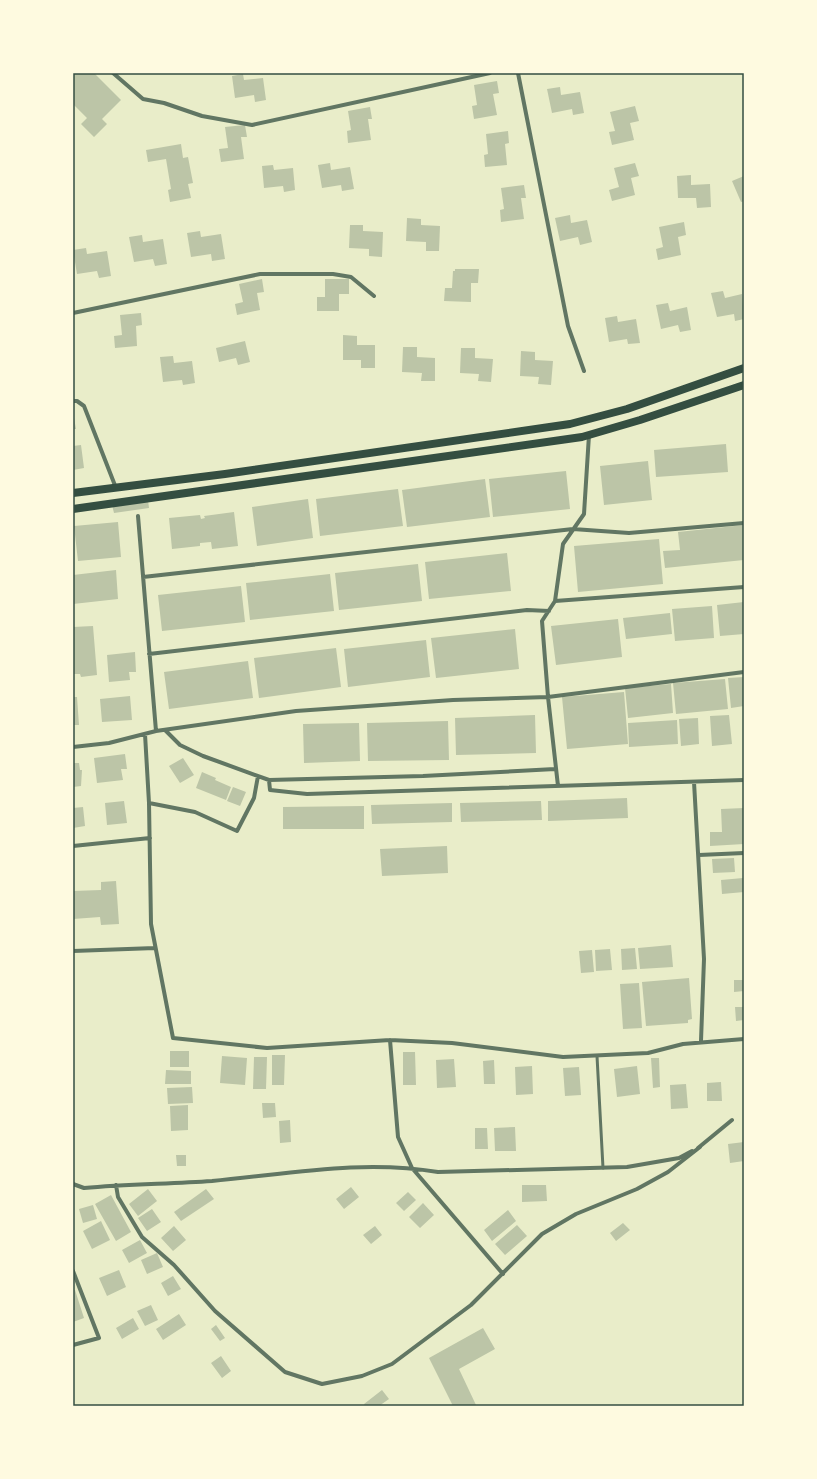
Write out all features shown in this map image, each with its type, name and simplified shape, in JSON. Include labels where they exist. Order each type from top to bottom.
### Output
[{"type":"main road","points":[[73,493],[451,443],[570,424],[627,409],[744,368]]},
{"type":"main road","points":[[73,509],[589,435],[640,420],[744,385]]},
{"type":"street","points":[[113,73],[143,99],[164,103],[202,116],[252,125],[490,73]]},
{"type":"street","points":[[518,73],[568,326],[584,371]]},
{"type":"street","points":[[73,313],[260,274],[333,274],[351,277],[374,296]]},
{"type":"street","points":[[73,401],[77,401],[84,406],[116,488]]},
{"type":"street","points":[[558,786],[548,697],[542,621],[555,601],[563,544],[584,514],[589,435]]},
{"type":"street","points":[[138,516],[156,731]]},
{"type":"street","points":[[143,577],[573,530],[629,534],[744,523]]},
{"type":"street","points":[[555,601],[744,587]]},
{"type":"street","points":[[149,654],[527,610],[549,611]]},
{"type":"street","points":[[73,747],[109,743],[156,731],[296,711],[453,700],[548,697],[744,672]]},
{"type":"street","points":[[165,730],[180,745],[203,756],[269,780],[423,776],[555,769]]},
{"type":"street","points":[[145,734],[150,803],[151,924],[173,1038],[267,1048],[390,1040],[452,1043],[563,1057],[648,1053],[701,1041],[744,1038]]},
{"type":"street","points":[[150,803],[195,812],[236,832],[254,798],[258,776]]},
{"type":"street","points":[[269,780],[270,790],[308,794],[410,789],[744,780]]},
{"type":"street","points":[[694,782],[704,959],[701,1041]]},
{"type":"street","points":[[73,846],[150,838]]},
{"type":"street","points":[[699,855],[744,853]]},
{"type":"street","points":[[73,951],[155,948]]},
{"type":"street","points":[[390,1040],[398,1137],[412,1168],[504,1274]]},
{"type":"street","points":[[116,1185],[118,1197],[142,1237],[174,1265],[215,1311],[286,1372],[322,1384],[362,1376],[392,1364],[471,1305],[504,1274],[542,1234],[576,1214],[637,1189],[662,1175],[700,1147],[732,1120]]},
{"type":"street","points":[[73,1184],[84,1188],[116,1185],[210,1181],[322,1168],[370,1166],[412,1168],[438,1172],[627,1167],[679,1158],[700,1147]]},
{"type":"street","points":[[73,1270],[99,1338],[73,1345]]},
{"type":"lane","points":[[597,1056],[603,1168]]},
{"type":"building","points":[[73,73],[94,73],[121,100],[102,119],[107,124],[94,137],[81,124],[87,118],[73,104]]},
{"type":"building","points":[[243,74],[244,80],[263,78],[266,100],[255,102],[254,95],[235,98],[232,76]]},
{"type":"building","points":[[497,81],[499,93],[493,94],[497,115],[474,119],[472,106],[477,105],[474,85]]},
{"type":"building","points":[[560,87],[561,95],[580,92],[584,113],[573,115],[572,109],[552,113],[547,89]]},
{"type":"building","points":[[635,106],[639,121],[630,123],[634,140],[612,145],[609,132],[615,131],[610,112]]},
{"type":"building","points":[[370,107],[372,119],[368,119],[371,140],[348,143],[347,131],[351,130],[348,111]]},
{"type":"building","points":[[245,125],[247,137],[241,137],[244,159],[221,162],[219,149],[228,148],[225,127]]},
{"type":"building","points":[[508,131],[509,143],[505,144],[507,165],[485,167],[484,155],[488,154],[486,134]]},
{"type":"building","points":[[181,144],[183,158],[188,157],[193,183],[188,184],[191,198],[170,202],[168,190],[171,189],[166,159],[148,162],[146,150]]},
{"type":"building","points":[[330,163],[331,170],[350,167],[354,189],[342,191],[341,185],[322,188],[318,165]]},
{"type":"building","points":[[635,163],[639,176],[631,178],[635,195],[612,201],[609,190],[619,187],[614,168]]},
{"type":"building","points":[[273,165],[274,170],[293,168],[295,190],[284,192],[283,186],[264,188],[262,166]]},
{"type":"building","points":[[691,175],[691,185],[710,184],[711,207],[697,208],[696,198],[678,198],[677,176]]},
{"type":"building","points":[[744,176],[744,201],[741,202],[732,181]]},
{"type":"building","points":[[524,185],[526,198],[521,198],[524,219],[501,222],[500,210],[504,209],[501,188]]},
{"type":"building","points":[[570,215],[571,223],[587,220],[592,242],[580,245],[578,237],[560,241],[555,218]]},
{"type":"building","points":[[407,218],[421,219],[421,225],[440,226],[439,251],[426,251],[426,242],[406,241]]},
{"type":"building","points":[[684,222],[686,235],[678,237],[681,255],[658,260],[656,249],[663,247],[659,227]]},
{"type":"building","points":[[350,225],[363,225],[363,231],[383,232],[382,257],[369,256],[369,249],[349,248]]},
{"type":"building","points":[[200,231],[201,237],[221,234],[225,259],[212,261],[211,254],[191,257],[187,233]]},
{"type":"building","points":[[142,235],[143,242],[163,239],[167,264],[155,266],[153,259],[134,262],[129,237]]},
{"type":"building","points":[[86,248],[87,254],[107,251],[111,276],[99,278],[97,271],[77,274],[73,250]]},
{"type":"building","points":[[455,269],[479,269],[478,283],[471,283],[471,302],[444,301],[445,288],[452,288],[453,271],[455,271]]},
{"type":"building","points":[[262,279],[264,292],[257,293],[260,310],[237,315],[235,304],[243,302],[239,284]]},
{"type":"building","points":[[325,279],[349,279],[349,294],[339,294],[339,311],[317,311],[317,297],[325,297]]},
{"type":"building","points":[[723,291],[725,298],[742,294],[744,319],[735,321],[734,314],[717,317],[711,293]]},
{"type":"building","points":[[668,303],[670,311],[687,307],[691,330],[680,332],[678,325],[661,329],[656,305]]},
{"type":"building","points":[[141,313],[142,325],[136,326],[137,346],[115,348],[114,336],[122,335],[120,315]]},
{"type":"building","points":[[617,316],[618,322],[636,319],[640,343],[628,344],[627,339],[609,342],[605,318]]},
{"type":"building","points":[[343,335],[357,336],[357,345],[375,345],[375,368],[361,368],[361,360],[343,360]]},
{"type":"building","points":[[245,341],[250,362],[238,365],[236,358],[219,362],[216,348]]},
{"type":"building","points":[[403,347],[417,347],[417,357],[435,358],[435,381],[421,381],[422,373],[402,372]]},
{"type":"building","points":[[461,348],[475,348],[475,358],[493,359],[491,382],[478,381],[479,374],[460,373]]},
{"type":"building","points":[[521,351],[535,352],[535,360],[553,361],[551,385],[538,384],[539,377],[520,376]]},
{"type":"building","points":[[173,356],[174,363],[192,361],[195,383],[183,385],[182,380],[163,382],[160,357]]},
{"type":"building","points":[[73,413],[76,429],[73,429]]},
{"type":"building","points":[[726,444],[728,472],[656,477],[654,450]]},
{"type":"building","points":[[81,445],[84,468],[73,470],[73,446]]},
{"type":"building","points":[[648,461],[652,500],[604,505],[600,466]]},
{"type":"building","points":[[566,471],[570,509],[493,517],[489,479]]},
{"type":"building","points":[[485,479],[490,517],[407,527],[402,490]]},
{"type":"building","points":[[398,489],[403,526],[320,536],[316,499]]},
{"type":"building","points":[[308,499],[313,538],[257,546],[252,507]]},
{"type":"building","points":[[148,500],[149,508],[114,513],[112,505]]},
{"type":"building","points":[[234,512],[238,546],[212,549],[211,542],[200,543],[200,546],[172,549],[169,518],[200,515],[201,519],[205,518],[204,516]]},
{"type":"building","points":[[118,522],[121,557],[78,561],[74,526]]},
{"type":"building","points":[[744,525],[744,560],[665,568],[663,551],[680,550],[678,532]]},
{"type":"building","points":[[659,539],[663,584],[578,592],[574,546]]},
{"type":"building","points":[[507,553],[511,591],[429,599],[425,562]]},
{"type":"building","points":[[418,564],[422,601],[339,610],[335,573]]},
{"type":"building","points":[[116,570],[118,599],[73,604],[73,575]]},
{"type":"building","points":[[330,574],[334,611],[250,620],[246,583]]},
{"type":"building","points":[[241,586],[245,622],[162,631],[158,595]]},
{"type":"building","points":[[744,602],[744,634],[720,636],[717,605]]},
{"type":"building","points":[[712,606],[714,638],[675,641],[672,609]]},
{"type":"building","points":[[670,613],[672,634],[626,639],[623,618]]},
{"type":"building","points":[[618,619],[622,657],[556,665],[551,626]]},
{"type":"building","points":[[93,626],[97,675],[81,677],[80,674],[73,674],[73,627]]},
{"type":"building","points":[[515,629],[519,669],[436,678],[431,638]]},
{"type":"building","points":[[426,640],[430,677],[348,687],[344,649]]},
{"type":"building","points":[[336,648],[341,687],[259,698],[254,658]]},
{"type":"building","points":[[135,652],[136,672],[129,672],[130,680],[109,682],[107,655]]},
{"type":"building","points":[[248,661],[253,698],[169,709],[164,672]]},
{"type":"building","points":[[744,677],[744,706],[731,708],[728,678]]},
{"type":"building","points":[[725,679],[728,709],[676,714],[673,683]]},
{"type":"building","points":[[671,684],[673,713],[628,718],[625,688]]},
{"type":"building","points":[[624,692],[628,744],[567,749],[562,697]]},
{"type":"building","points":[[130,696],[132,720],[102,722],[100,699]]},
{"type":"building","points":[[73,697],[77,697],[79,725],[73,725]]},
{"type":"building","points":[[535,715],[536,753],[456,755],[455,718]]},
{"type":"building","points":[[729,715],[732,744],[712,746],[710,716]]},
{"type":"building","points":[[698,718],[699,744],[681,746],[679,719]]},
{"type":"building","points":[[677,720],[678,744],[629,747],[628,723]]},
{"type":"building","points":[[448,721],[449,760],[368,761],[367,723]]},
{"type":"building","points":[[359,723],[360,761],[304,763],[303,724]]},
{"type":"building","points":[[125,754],[127,769],[121,769],[123,780],[97,783],[94,758]]},
{"type":"building","points":[[183,758],[194,775],[180,783],[169,766]]},
{"type":"building","points":[[73,763],[79,763],[80,770],[82,770],[81,786],[73,787]]},
{"type":"building","points":[[202,772],[231,787],[226,800],[196,788]]},
{"type":"building","points":[[233,787],[246,792],[240,806],[227,801]]},
{"type":"building","points":[[627,798],[628,818],[548,821],[548,801]]},
{"type":"building","points":[[124,801],[127,823],[107,825],[105,803]]},
{"type":"building","points":[[541,801],[542,820],[461,822],[460,803]]},
{"type":"building","points":[[452,803],[452,822],[372,824],[371,805]]},
{"type":"building","points":[[364,806],[364,829],[283,829],[283,807]]},
{"type":"building","points":[[83,807],[85,826],[73,828],[73,808]]},
{"type":"building","points":[[744,808],[744,844],[710,846],[710,832],[722,832],[721,809]]},
{"type":"building","points":[[447,846],[448,873],[382,876],[380,849]]},
{"type":"building","points":[[734,858],[735,872],[713,873],[712,859]]},
{"type":"building","points":[[743,878],[744,892],[722,894],[721,880]]},
{"type":"building","points":[[116,881],[119,924],[101,925],[100,917],[73,919],[73,891],[101,890],[101,882]]},
{"type":"building","points":[[671,945],[673,967],[640,969],[638,948]]},
{"type":"building","points":[[635,948],[637,969],[622,970],[621,949]]},
{"type":"building","points":[[610,949],[612,970],[596,971],[595,950]]},
{"type":"building","points":[[592,950],[594,972],[581,973],[579,951]]},
{"type":"building","points":[[689,978],[692,1019],[688,1020],[688,1023],[646,1026],[642,982]]},
{"type":"building","points":[[734,980],[744,980],[744,991],[734,992]]},
{"type":"building","points":[[639,983],[642,1028],[623,1029],[620,984]]},
{"type":"building","points":[[735,1007],[744,1007],[744,1020],[736,1021]]},
{"type":"building","points":[[170,1051],[189,1051],[189,1067],[170,1067]]},
{"type":"building","points":[[403,1052],[415,1052],[416,1085],[403,1085]]},
{"type":"building","points":[[272,1055],[285,1055],[284,1085],[272,1085]]},
{"type":"building","points":[[222,1056],[247,1058],[245,1085],[220,1083]]},
{"type":"building","points":[[254,1057],[267,1057],[266,1089],[253,1089]]},
{"type":"building","points":[[651,1058],[659,1058],[660,1087],[653,1088]]},
{"type":"building","points":[[454,1059],[456,1087],[437,1088],[436,1060]]},
{"type":"building","points":[[494,1060],[495,1084],[484,1084],[483,1061]]},
{"type":"building","points":[[532,1066],[533,1094],[516,1095],[515,1067]]},
{"type":"building","points":[[637,1066],[640,1094],[617,1097],[614,1069]]},
{"type":"building","points":[[579,1067],[581,1095],[565,1096],[563,1068]]},
{"type":"building","points":[[166,1070],[191,1071],[191,1084],[165,1084]]},
{"type":"building","points":[[721,1082],[722,1101],[707,1101],[707,1083]]},
{"type":"building","points":[[686,1084],[688,1108],[671,1109],[670,1085]]},
{"type":"building","points":[[192,1087],[193,1103],[168,1104],[167,1088]]},
{"type":"building","points":[[262,1103],[275,1103],[276,1117],[263,1118]]},
{"type":"building","points":[[188,1105],[188,1130],[171,1131],[170,1106]]},
{"type":"building","points":[[290,1120],[291,1142],[280,1143],[279,1121]]},
{"type":"building","points":[[515,1127],[516,1151],[495,1151],[494,1128]]},
{"type":"building","points":[[475,1128],[487,1128],[488,1149],[475,1149]]},
{"type":"building","points":[[744,1142],[744,1161],[730,1163],[728,1144]]},
{"type":"building","points":[[176,1155],[186,1155],[186,1166],[177,1166]]},
{"type":"building","points":[[522,1185],[546,1185],[547,1201],[522,1202]]},
{"type":"building","points":[[351,1187],[359,1197],[344,1209],[336,1199]]},
{"type":"building","points":[[148,1189],[157,1201],[138,1216],[129,1204]]},
{"type":"building","points":[[206,1189],[214,1199],[181,1221],[174,1212]]},
{"type":"building","points":[[408,1192],[416,1200],[404,1211],[396,1203]]},
{"type":"building","points":[[111,1195],[131,1232],[116,1241],[95,1204]]},
{"type":"building","points":[[423,1203],[434,1215],[420,1228],[409,1217]]},
{"type":"building","points":[[93,1205],[97,1219],[83,1223],[79,1209]]},
{"type":"building","points":[[152,1209],[161,1222],[147,1231],[138,1218]]},
{"type":"building","points":[[508,1210],[516,1221],[492,1241],[484,1230]]},
{"type":"building","points":[[101,1221],[110,1240],[92,1249],[83,1231]]},
{"type":"building","points":[[623,1223],[630,1230],[616,1241],[610,1233]]},
{"type":"building","points":[[517,1225],[527,1236],[505,1255],[495,1244]]},
{"type":"building","points":[[174,1226],[186,1240],[173,1251],[161,1238]]},
{"type":"building","points":[[375,1226],[382,1235],[371,1244],[363,1235]]},
{"type":"building","points":[[140,1240],[147,1253],[129,1263],[122,1250]]},
{"type":"building","points":[[157,1253],[163,1267],[147,1274],[141,1260]]},
{"type":"building","points":[[119,1270],[126,1287],[107,1296],[99,1278]]},
{"type":"building","points":[[173,1276],[181,1289],[168,1296],[161,1283]]},
{"type":"building","points":[[73,1290],[75,1290],[84,1318],[73,1322]]},
{"type":"building","points":[[151,1305],[158,1320],[145,1326],[137,1311]]},
{"type":"building","points":[[179,1314],[186,1325],[163,1340],[156,1329]]},
{"type":"building","points":[[133,1318],[139,1329],[122,1339],[116,1328]]},
{"type":"building","points":[[216,1325],[225,1338],[220,1341],[211,1329]]},
{"type":"building","points":[[483,1328],[495,1349],[459,1369],[476,1405],[453,1406],[429,1358]]},
{"type":"building","points":[[221,1356],[231,1371],[222,1378],[211,1363]]},
{"type":"building","points":[[382,1390],[389,1399],[379,1406],[365,1406],[364,1404]]}]
